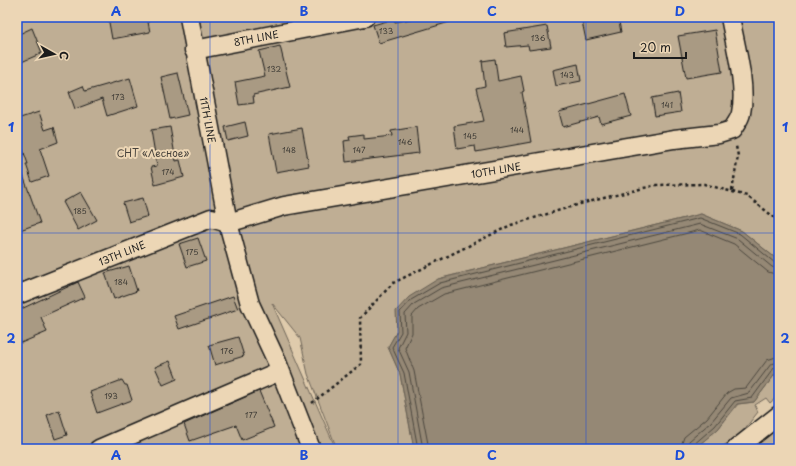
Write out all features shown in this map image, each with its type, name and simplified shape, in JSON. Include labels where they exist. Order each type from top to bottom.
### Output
[{"type":"street","name":"11TH LINE","points":[[189,17],[194,50],[228,223],[250,304],[280,371],[311,449]]},
{"type":"street","name":"8TH LINE","points":[[194,50],[365,17]]},
{"type":"street","points":[[730,17],[742,84],[741,114],[732,130]]},
{"type":"street","name":"10TH LINE","points":[[228,223],[284,206],[674,139],[719,134],[732,130]]},
{"type":"street","name":"13TH LINE","points":[[17,295],[211,218],[228,223]]},
{"type":"street","points":[[99,449],[280,371]]},
{"type":"street","points":[[736,449],[779,415]]},
{"type":"path","points":[[732,130],[738,156],[732,191]]},
{"type":"path","points":[[298,415],[361,364],[360,318],[393,283],[511,225],[580,204],[656,185],[704,184],[747,196],[779,221]]},
{"type":"green space","name":"СНТ «Лесное»","points":[[17,17],[779,17],[779,261],[742,231],[701,214],[438,279],[397,331],[388,347],[400,374],[414,449],[337,449],[308,374],[300,338],[272,303],[336,449],[17,449]]},
{"type":"green space","points":[[779,369],[779,395],[770,403],[766,398],[755,405],[758,412],[739,436],[718,449],[694,449],[718,429],[738,404],[754,402]]},
{"type":"green space","points":[[779,423],[779,449],[748,449]]},
{"type":"water","points":[[701,214],[742,231],[779,261],[779,369],[754,402],[737,404],[718,429],[694,449],[414,449],[400,374],[388,347],[397,331],[396,311],[409,297],[438,279]]},
{"type":"building","points":[[108,17],[147,17],[150,32],[112,39]]},
{"type":"building","points":[[421,17],[452,17],[453,21],[379,43],[373,25],[394,19],[395,22]]},
{"type":"building","points":[[581,17],[618,17],[621,32],[586,40]]},
{"type":"building","points":[[547,26],[551,47],[529,50],[528,45],[506,47],[504,33]]},
{"type":"building","points":[[32,28],[42,53],[17,64],[17,35]]},
{"type":"building","points":[[715,30],[722,72],[686,78],[678,36]]},
{"type":"building","points":[[280,46],[290,87],[253,95],[254,103],[239,105],[235,82],[265,76],[259,51]]},
{"type":"building","points":[[495,59],[498,81],[521,76],[524,91],[522,92],[531,142],[476,152],[475,146],[457,149],[454,126],[484,121],[476,88],[485,86],[482,61]]},
{"type":"building","points":[[578,64],[581,81],[556,86],[553,70]]},
{"type":"building","points":[[178,73],[188,115],[170,119],[161,77]]},
{"type":"building","points":[[130,78],[138,106],[107,116],[102,99],[75,109],[69,92],[83,86],[85,91]]},
{"type":"building","points":[[678,93],[681,112],[655,116],[652,98]]},
{"type":"building","points":[[625,94],[631,116],[601,124],[599,117],[563,127],[559,112]]},
{"type":"building","points":[[39,112],[45,130],[54,127],[58,142],[40,149],[49,176],[32,182],[26,164],[28,164],[17,133],[17,119]]},
{"type":"building","points":[[245,122],[248,136],[228,141],[225,127]]},
{"type":"building","points":[[170,127],[176,161],[180,160],[184,177],[155,185],[151,167],[157,166],[151,130]]},
{"type":"building","points":[[416,127],[419,153],[346,162],[344,141],[350,140],[349,136],[364,134],[364,139],[392,136],[391,131]]},
{"type":"building","points":[[302,128],[309,166],[276,172],[269,134]]},
{"type":"building","points":[[17,164],[19,164],[40,223],[17,231]]},
{"type":"building","points":[[81,192],[97,220],[78,230],[63,202]]},
{"type":"building","points":[[143,198],[148,216],[129,222],[123,203]]},
{"type":"building","points":[[198,238],[206,261],[187,267],[179,244]]},
{"type":"building","points":[[129,266],[137,291],[114,299],[105,273]]},
{"type":"building","points":[[78,282],[85,297],[41,317],[47,332],[21,343],[17,333],[17,311]]},
{"type":"building","points":[[233,296],[238,309],[179,329],[174,316]]},
{"type":"building","points":[[238,337],[244,356],[215,365],[209,345]]},
{"type":"building","points":[[170,361],[177,379],[163,385],[155,367]]},
{"type":"building","points":[[122,380],[125,385],[127,385],[132,400],[97,413],[90,392]]},
{"type":"building","points":[[259,391],[274,427],[242,440],[236,425],[190,441],[184,424]]},
{"type":"building","points":[[59,410],[67,435],[55,439],[47,415]]}]
